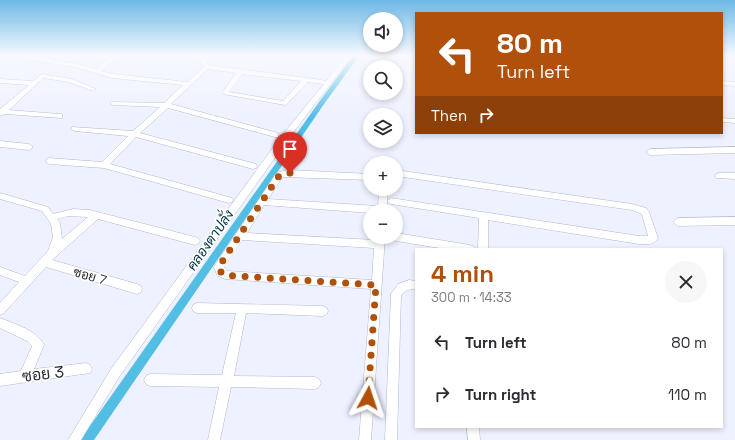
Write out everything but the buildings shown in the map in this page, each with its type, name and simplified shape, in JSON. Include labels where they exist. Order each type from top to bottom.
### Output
[{"type":"street","points":[[1,112],[41,77]]},
{"type":"street","points":[[46,77],[70,80],[93,89]]},
{"type":"street","points":[[117,77],[189,84]]},
{"type":"street","points":[[104,165],[197,77]]},
{"type":"street","points":[[237,77],[225,93],[285,103],[306,80]]},
{"type":"street","points":[[281,77],[322,82]]},
{"type":"street","points":[[74,440],[115,373],[286,136],[333,77]]},
{"type":"street","points":[[0,81],[35,83]]},
{"type":"street","points":[[723,83],[735,84]]},
{"type":"street","points":[[114,103],[166,105],[275,135]]},
{"type":"street","points":[[1,112],[59,116]]},
{"type":"street","points":[[723,120],[735,121]]},
{"type":"street","points":[[75,129],[135,134],[254,166]]},
{"type":"street","points":[[0,144],[29,147]]},
{"type":"street","points":[[650,152],[735,150]]},
{"type":"street","points":[[49,161],[104,165],[229,200]]},
{"type":"street","points":[[363,177],[290,173],[280,175],[219,267],[221,272],[225,275],[376,285]]},
{"type":"street","points":[[391,201],[639,240],[651,240],[653,238],[646,214],[643,210],[632,207],[403,174]]},
{"type":"street","points":[[719,176],[735,176]]},
{"type":"street","points":[[0,196],[45,209],[55,223],[58,237],[52,253]]},
{"type":"street","points":[[262,202],[363,209]]},
{"type":"street","points":[[51,218],[68,213],[83,212],[195,241]]},
{"type":"street","points":[[0,310],[52,253],[96,215]]},
{"type":"street","points":[[482,248],[484,216]]},
{"type":"street","points":[[678,222],[735,221]]},
{"type":"street","points":[[240,236],[363,240]]},
{"type":"street","points":[[403,238],[464,248]]},
{"type":"street","points":[[365,440],[380,244]]},
{"type":"street","name":"ซอย 7","points":[[44,262],[137,289]]},
{"type":"street","points":[[0,271],[27,281]]},
{"type":"street","points":[[391,440],[396,294],[401,287],[408,284],[415,285]]},
{"type":"street","points":[[197,308],[323,311]]},
{"type":"street","points":[[214,440],[242,308]]},
{"type":"street","points":[[0,323],[31,336],[38,345],[24,376]]},
{"type":"street","name":"ซอย 3","points":[[0,380],[86,369]]},
{"type":"street","points":[[150,380],[314,383]]},
{"type":"street","points":[[473,428],[474,440]]},
{"type":"waterway","name":"คลองตาปลั่ง","points":[[86,440],[341,77]]},
{"type":"route","points":[[290,173],[282,174],[278,177],[219,267],[221,272],[225,275],[376,285],[368,398]]}]
